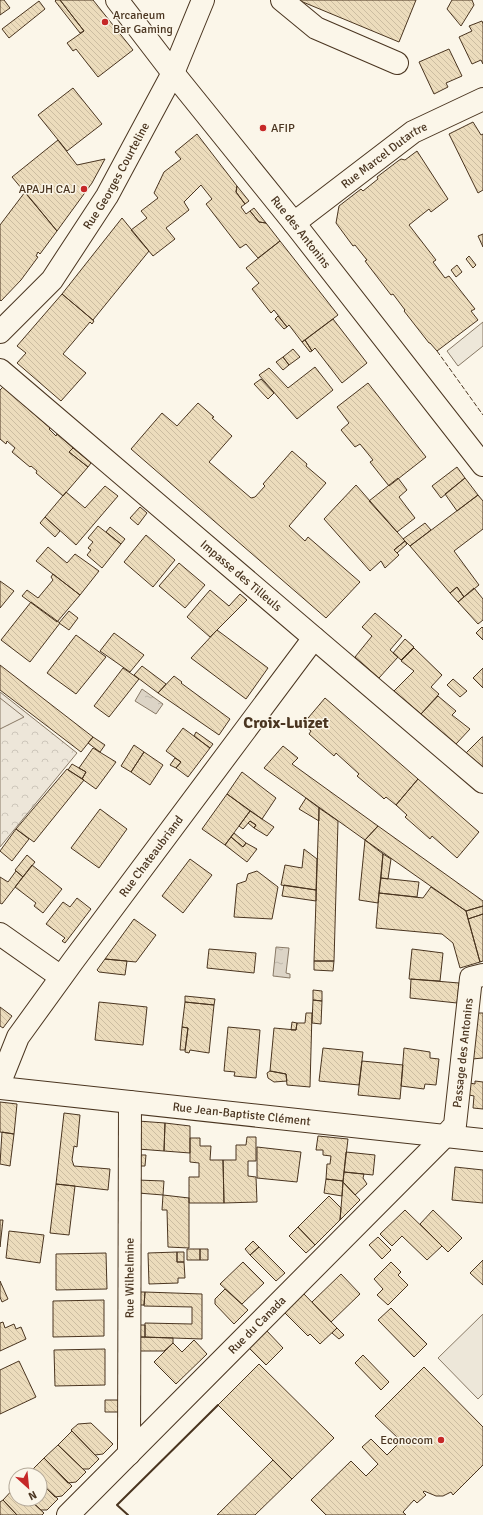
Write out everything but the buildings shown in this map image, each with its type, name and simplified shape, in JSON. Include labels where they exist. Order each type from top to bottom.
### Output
[{"type":"street","name":"Rue des Antonins","points":[[117,0],[483,465]]},
{"type":"street","name":"Rue Georges Courteline","points":[[0,332],[52,280],[107,196],[173,73],[203,0]]},
{"type":"street","points":[[282,0],[316,28],[397,62]]},
{"type":"street","name":"Rue Marcel Dutartre","points":[[294,223],[413,132],[483,99]]},
{"type":"street","name":"Impasse des Tilleuls","points":[[0,370],[483,782]]},
{"type":"street","name":"Rue Chateaubriand","points":[[0,1082],[18,1037],[61,977],[314,638]]},
{"type":"street","points":[[0,934],[61,977]]},
{"type":"street","name":"Passage des Antonins","points":[[445,1136],[455,1125],[471,978],[483,975]]},
{"type":"street","name":"Rue Jean-Baptiste Clément","points":[[0,1088],[483,1140]]},
{"type":"street","name":"Rue Wilhelmine","points":[[129,1454],[130,1102]]},
{"type":"street","name":"Rue du Canada","points":[[68,1515],[445,1136]]},
{"type":"green space","points":[[0,692],[77,753],[0,847]]},
{"type":"green space","points":[[0,698],[24,717],[0,729]]},
{"type":"shaded area","points":[[483,322],[483,346],[458,366],[447,351]]},
{"type":"shaded area","points":[[483,1314],[483,1394],[478,1399],[438,1358]]},
{"type":"water","points":[[142,689],[163,704],[156,714],[135,701]]},
{"type":"water","points":[[276,947],[289,948],[286,973],[290,974],[290,978],[273,976]]},
{"type":"fence","points":[[437,351],[483,415]]},
{"type":"wall","points":[[128,1515],[117,1505],[218,1405]]},
{"type":"place","name":"Arcaneum Bar Gaming","points":[[105,22]]},
{"type":"place","name":"AFIP","points":[[263,128]]},
{"type":"place","name":"APAJH CAJ","points":[[84,189]]},
{"type":"place","name":"Econocom","points":[[441,1440]]},
{"type":"district","name":"Croix-Luizet","points":[[286,722]]}]
